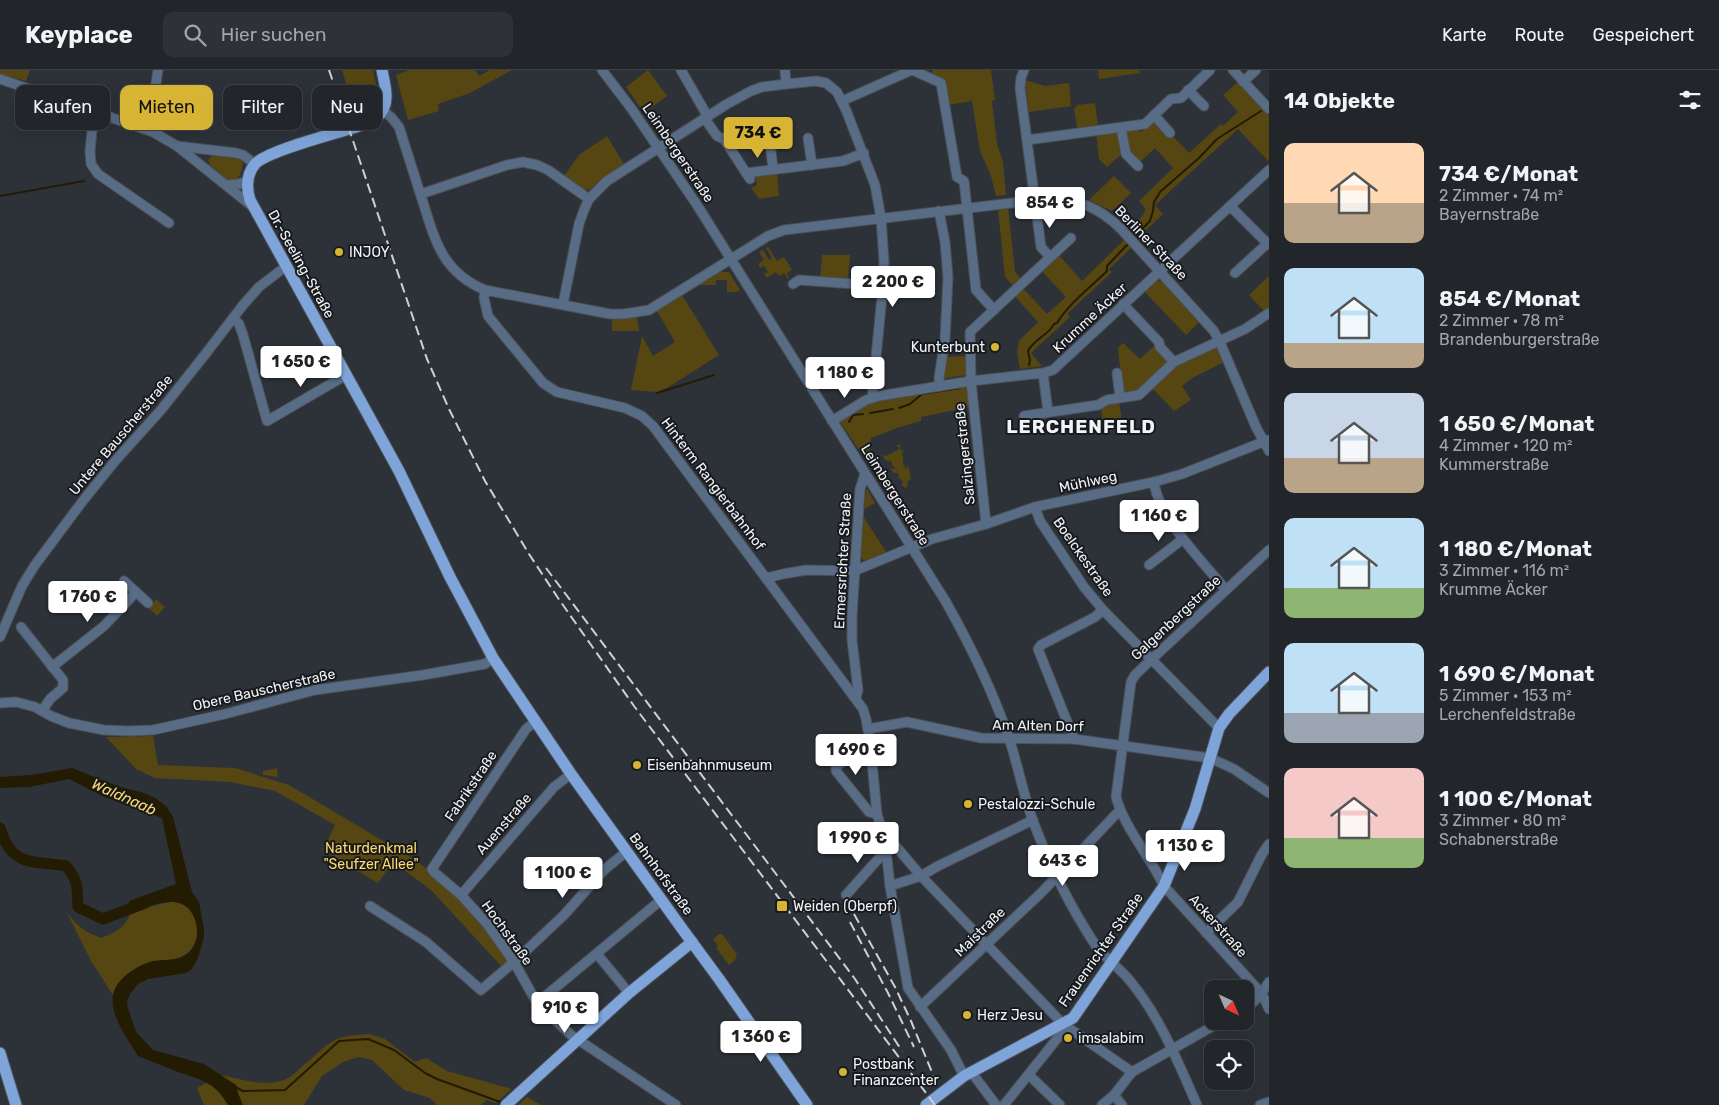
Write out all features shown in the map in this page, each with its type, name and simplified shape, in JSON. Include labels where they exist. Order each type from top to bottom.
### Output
[{"type":"main road","points":[[247,182],[255,164],[269,155],[364,124],[378,117],[383,111],[386,102],[386,87],[382,70]]},
{"type":"main road","name":"Dr.-Seeling-Straße","points":[[247,182],[248,196],[253,207],[400,471],[450,576],[493,658]]},
{"type":"main road","name":"Bahnhofstraße","points":[[493,658],[571,774],[807,1105]]},
{"type":"main road","name":"Frauenrichter Straße","points":[[926,1105],[970,1076],[1073,1018],[1164,886],[1196,809],[1219,728],[1229,714],[1269,672]]},
{"type":"main road","points":[[506,1105],[629,993],[692,942]]},
{"type":"main road","points":[[0,1053],[16,1105]]},
{"type":"street","points":[[156,85],[158,70]]},
{"type":"street","name":"Leimbergerstraße","points":[[602,70],[659,148],[731,259],[912,547],[959,626],[981,669],[1005,727],[1033,820],[1057,877],[1088,934],[1103,955],[1121,970],[1148,1005],[1173,1050],[1197,1105]]},
{"type":"street","points":[[681,70],[717,136],[724,139],[748,176],[774,169],[843,161],[864,154]]},
{"type":"street","points":[[785,70],[786,84]]},
{"type":"street","points":[[842,101],[912,70],[941,83],[957,177],[964,181],[976,290],[994,310]]},
{"type":"street","points":[[1024,70],[1020,88],[1041,247],[1050,258]]},
{"type":"street","points":[[1027,140],[1145,124],[1171,99],[1181,98],[1210,70]]},
{"type":"street","points":[[1233,70],[1269,109]]},
{"type":"street","points":[[1243,82],[1256,70]]},
{"type":"street","points":[[0,79],[18,85]]},
{"type":"street","points":[[563,304],[579,224],[589,199],[607,181],[751,91],[762,87],[786,84],[816,81],[826,83],[838,92],[864,154],[875,185],[881,218],[884,260],[883,286],[872,398]]},
{"type":"street","points":[[1188,90],[1204,106]]},
{"type":"street","name":"Berliner Straße","points":[[383,111],[399,127],[435,239],[446,260],[462,278],[486,290],[610,314],[630,314],[650,310],[768,236],[784,230],[1035,200],[1067,199],[1080,202],[1097,210],[1121,228],[1206,321],[1219,340],[1256,428],[1266,440],[1269,451]]},
{"type":"street","points":[[1154,115],[1170,133]]},
{"type":"street","points":[[1121,128],[1126,154],[1138,166]]},
{"type":"street","points":[[92,130],[91,164],[98,174],[169,223]]},
{"type":"street","points":[[149,130],[177,146],[253,207]]},
{"type":"street","points":[[808,138],[812,165]]},
{"type":"street","points":[[770,143],[774,169]]},
{"type":"street","points":[[177,146],[236,153],[243,155],[255,164]]},
{"type":"street","points":[[421,194],[506,165],[523,162],[548,170],[589,199]]},
{"type":"street","name":"Krumme Äcker","points":[[832,421],[872,398],[940,386],[1043,373],[1052,370],[1269,170]]},
{"type":"street","points":[[227,185],[247,182]]},
{"type":"street","points":[[1230,206],[1268,244],[1235,273]]},
{"type":"street","points":[[939,211],[945,242],[948,277],[945,339],[940,386]]},
{"type":"street","name":"Salzingerstraße","points":[[986,524],[972,382],[970,332],[1071,238]]},
{"type":"street","name":"Untere Bauscherstraße","points":[[0,637],[14,601],[35,565],[82,502],[161,410],[259,287],[285,267]]},
{"type":"street","points":[[793,284],[799,280],[883,286]]},
{"type":"street","name":"Hinterm Rangierbahnhof","points":[[486,290],[484,298],[488,316],[527,364],[551,389],[626,408],[642,416],[653,426],[856,698]]},
{"type":"street","points":[[1124,304],[1159,342],[1160,347],[1174,362]]},
{"type":"street","points":[[1024,416],[1098,405],[1107,400],[1139,395],[1174,362],[1245,329],[1269,313]]},
{"type":"street","points":[[233,318],[239,324],[267,421],[346,375]]},
{"type":"street","points":[[1043,373],[1048,412]]},
{"type":"street","points":[[1117,373],[1120,397]]},
{"type":"street","name":"Mühlweg","points":[[854,571],[932,539],[986,524],[1035,506],[1154,482],[1182,474],[1266,440]]},
{"type":"street","name":"Ermersrichter Straße","points":[[865,474],[860,489],[852,616],[852,640],[858,690],[856,698],[863,709],[868,729],[877,814],[885,840],[890,886],[908,988],[920,1008],[970,1076],[996,1105]]},
{"type":"street","points":[[1154,482],[1154,491],[1167,516],[1183,539],[1226,590]]},
{"type":"street","name":"Boelckestraße","points":[[1035,506],[1040,521],[1062,557],[1103,610],[1219,728]]},
{"type":"street","points":[[1149,565],[1183,539]]},
{"type":"street","name":"Galgenbergstraße","points":[[1164,886],[1120,810],[1116,797],[1131,682],[1135,675],[1269,550]]},
{"type":"street","points":[[766,578],[806,570],[854,571]]},
{"type":"street","points":[[124,581],[148,603]]},
{"type":"street","points":[[52,667],[104,626],[136,592]]},
{"type":"street","points":[[1074,739],[1038,650],[1041,645],[1094,617],[1103,610]]},
{"type":"street","points":[[21,627],[63,680],[63,688],[45,705],[42,711]]},
{"type":"street","name":"Obere Bauscherstraße","points":[[0,703],[16,702],[35,707],[69,723],[104,730],[129,732],[153,730],[225,714],[315,690],[423,675],[485,664],[493,658]]},
{"type":"street","name":"Fabrikstraße","points":[[432,869],[526,729],[535,722]]},
{"type":"street","name":"Am Alten Dorf","points":[[868,729],[908,722],[969,737],[1009,740],[1074,739],[1210,758],[1234,769],[1269,793]]},
{"type":"street","points":[[870,742],[861,745],[836,767],[836,771],[869,812],[877,814]]},
{"type":"street","name":"Auenstraße","points":[[461,895],[554,787],[571,774]]},
{"type":"street","name":"Maistraße","points":[[920,1008],[1057,877],[1120,810]]},
{"type":"street","points":[[890,886],[921,876],[1033,820]]},
{"type":"street","points":[[885,840],[894,844],[921,876],[1063,1024],[1132,1072]]},
{"type":"street","points":[[1206,933],[1238,902],[1269,844]]},
{"type":"street","points":[[370,906],[426,942],[481,990],[564,915],[604,870],[626,852]]},
{"type":"street","points":[[846,895],[880,857],[886,853]]},
{"type":"street","name":"Hochstraße","points":[[432,869],[461,895],[487,924],[514,962],[537,1003],[571,1035],[676,1105]]},
{"type":"street","name":"Ackerstraße","points":[[1164,886],[1262,994],[1269,1009]]},
{"type":"street","points":[[537,1003],[661,900]]},
{"type":"street","points":[[598,954],[629,993]]},
{"type":"street","points":[[1254,1002],[1262,994],[1269,982]]},
{"type":"street","points":[[1004,1105],[1060,1035],[1063,1024]]},
{"type":"street","points":[[1102,1105],[1114,1096],[1132,1072],[1207,1030]]},
{"type":"street","points":[[1029,1075],[1060,1105]]},
{"type":"street","points":[[1114,1096],[1122,1105]]},
{"type":"street","points":[[1260,1105],[1269,1102]]},
{"type":"green space","points":[[0,70],[30,70],[26,81],[0,74]]},
{"type":"green space","points":[[342,70],[373,70],[376,85],[347,85]]},
{"type":"green space","points":[[409,70],[475,70],[479,76],[490,70],[512,70],[470,93],[438,104],[439,111],[408,120],[396,75]]},
{"type":"green space","points":[[648,70],[667,96],[644,113],[626,87]]},
{"type":"green space","points":[[933,70],[991,70],[995,100],[992,101],[997,144],[1003,162],[1006,195],[996,196],[991,176],[980,151],[972,101],[948,105],[931,75]]},
{"type":"green space","points":[[1098,70],[1139,70],[1140,73],[1099,79]]},
{"type":"green space","points":[[1025,80],[1045,86],[1069,83],[1071,106],[1029,112]]},
{"type":"green space","points":[[1238,82],[1269,116],[1269,160],[1238,129],[1155,205],[1163,214],[1140,236],[1131,227],[1144,214],[1145,208],[1139,201],[1173,168],[1155,148],[1140,162],[1127,151],[1125,134],[1129,129],[1137,128],[1141,132],[1153,121],[1157,121],[1170,138],[1172,135],[1189,153],[1221,124],[1223,126],[1238,112],[1223,95]]},
{"type":"green space","points":[[1095,103],[1098,127],[1079,130],[1074,109],[1077,105]]},
{"type":"green space","points":[[1114,131],[1119,134],[1123,153],[1107,167],[1099,159],[1096,133]]},
{"type":"green space","points":[[607,136],[625,166],[612,171],[589,190],[583,189],[564,176],[579,155]]},
{"type":"green space","points":[[213,155],[243,160],[241,173],[234,183],[230,182],[210,165],[208,160]]},
{"type":"green space","points":[[777,172],[779,196],[759,199],[751,188],[757,185],[755,174]]},
{"type":"green space","points":[[1114,176],[1131,193],[1112,211],[1089,200]]},
{"type":"green space","points":[[1008,208],[1015,272],[1024,282],[1021,286],[1047,314],[1066,297],[1039,268],[1056,252],[1082,281],[1125,239],[1132,247],[1109,269],[1112,272],[1067,314],[1070,317],[1031,353],[1042,366],[1020,369],[1017,352],[1019,341],[1038,322],[1012,293],[1016,289],[1005,277],[998,209]]},
{"type":"green space","points":[[768,247],[777,261],[784,257],[792,270],[787,273],[788,279],[784,273],[779,276],[776,272],[767,278],[764,274],[768,272],[764,266],[760,268],[758,264],[764,260],[759,252],[763,250],[769,260],[772,258],[766,248]]},
{"type":"green space","points":[[822,255],[850,255],[848,280],[820,279]]},
{"type":"green space","points":[[719,272],[729,272],[740,290],[727,292],[727,280],[716,280],[716,285],[698,285]]},
{"type":"green space","points":[[1269,276],[1269,308],[1265,312],[1249,295]]},
{"type":"green space","points":[[1156,281],[1165,281],[1201,320],[1186,335],[1144,291]]},
{"type":"green space","points":[[682,295],[719,355],[667,388],[657,392],[631,390],[642,336],[653,356],[675,342],[657,311]]},
{"type":"green space","points":[[637,317],[639,331],[612,331],[612,319]]},
{"type":"green space","points":[[1123,343],[1140,359],[1155,345],[1167,359],[1167,366],[1139,392],[1127,393],[1122,389],[1118,348]]},
{"type":"green space","points":[[1215,345],[1224,362],[1192,378],[1182,386],[1191,400],[1174,411],[1152,388],[1181,360]]},
{"type":"green space","points":[[969,356],[967,375],[940,379],[944,357]]},
{"type":"green space","points":[[970,384],[974,406],[921,417],[921,421],[871,438],[869,457],[866,460],[838,419],[868,402]]},
{"type":"green space","points":[[1119,401],[1123,428],[1104,433],[1101,407]]},
{"type":"green space","points":[[896,445],[901,445],[901,451],[904,450],[901,455],[903,456],[904,468],[906,469],[908,465],[911,480],[909,479],[906,488],[902,486],[903,481],[899,478],[898,473],[894,473],[890,468],[895,469],[891,461],[885,460],[883,455],[886,456],[900,449]]},
{"type":"green space","points":[[866,490],[875,503],[864,509]]},
{"type":"green space","points":[[863,516],[886,552],[865,561],[861,556]]},
{"type":"green space","points":[[156,599],[165,607],[157,616],[149,608]]},
{"type":"green space","name":"Naturdenkmal \"Seufzer Allee\"","points":[[153,736],[158,765],[235,768],[289,785],[412,858],[456,895],[503,949],[509,962],[502,967],[431,890],[393,862],[378,883],[323,850],[335,825],[275,791],[230,782],[155,778],[136,769],[106,737]]},
{"type":"green space","points":[[277,768],[278,777],[263,775],[263,771]]},
{"type":"green space","points":[[169,902],[176,902],[187,906],[194,917],[197,931],[191,950],[182,957],[152,962],[133,969],[119,983],[113,995],[91,961],[67,913],[82,928],[101,938],[119,929],[126,922],[131,912]]},
{"type":"green space","points":[[722,934],[737,954],[735,960],[729,965],[716,948],[718,946],[713,939]]},
{"type":"green space","points":[[369,1034],[385,1039],[415,1062],[426,1058],[447,1071],[512,1089],[496,1103],[486,1100],[481,1105],[437,1105],[430,1098],[404,1090],[372,1060],[358,1057],[343,1062],[322,1076],[304,1105],[204,1105],[197,1088],[221,1075],[253,1082],[279,1082],[291,1076],[333,1041],[347,1036]]},
{"type":"green space","points":[[527,1097],[541,1105],[518,1105]]},
{"type":"water","points":[[72,768],[120,787],[155,798],[166,806],[173,817],[192,892],[199,902],[204,937],[198,958],[192,969],[186,973],[148,979],[138,984],[130,994],[127,1002],[128,1008],[136,1032],[153,1050],[204,1064],[236,1085],[243,1105],[228,1105],[218,1091],[207,1083],[138,1056],[121,1027],[113,1007],[116,987],[130,972],[149,962],[184,956],[192,949],[196,940],[196,923],[192,912],[185,906],[178,903],[159,903],[131,912],[129,901],[176,884],[162,818],[102,796],[69,779],[29,787],[0,788],[0,777],[31,775]]},
{"type":"waterway","points":[[1140,231],[1150,221],[1154,202],[1160,192],[1199,158],[1217,139],[1261,111]]},
{"type":"waterway","points":[[0,196],[84,181]]},
{"type":"waterway","points":[[1029,365],[1028,351],[1030,347],[1049,331],[1074,302],[1107,271],[1107,266],[1127,245]]},
{"type":"waterway","points":[[657,393],[714,375]]},
{"type":"waterway","points":[[899,408],[910,404],[922,394],[960,388]]},
{"type":"waterway","points":[[870,413],[893,409]]},
{"type":"waterway","points":[[849,422],[853,415],[863,414]]},
{"type":"waterway","name":"Waldnaab","points":[[0,828],[5,841],[17,856],[33,862],[66,866],[75,881],[78,907],[103,919],[145,903]]},
{"type":"waterway","points":[[235,1087],[243,1091],[285,1090],[339,1041],[368,1039],[394,1050],[425,1073],[437,1079],[503,1103]]},
{"type":"railway","points":[[329,70],[427,359],[449,409],[485,481],[558,598],[634,706],[935,1105]]},
{"type":"railway","points":[[546,568],[855,979],[902,1051]]},
{"type":"railway","points":[[854,914],[895,987],[938,1087]]},
{"type":"railway","points":[[850,922],[914,1047]]},
{"type":"place","name":"INJOY","points":[[339,252]]},
{"type":"place","name":"Kunterbunt","points":[[995,347]]},
{"type":"place","name":"Eisenbahnmuseum","points":[[637,765]]},
{"type":"place","name":"Pestalozzi-Schule","points":[[968,804]]},
{"type":"place","name":"Weiden (Oberpf)","points":[[782,906]]},
{"type":"place","name":"Herz Jesu","points":[[967,1015]]},
{"type":"place","name":"imsalabim","points":[[1068,1038]]},
{"type":"place","name":"Postbank Finanzcenter","points":[[843,1072]]},
{"type":"district","name":"LERCHENFELD","points":[[1081,426]]}]
